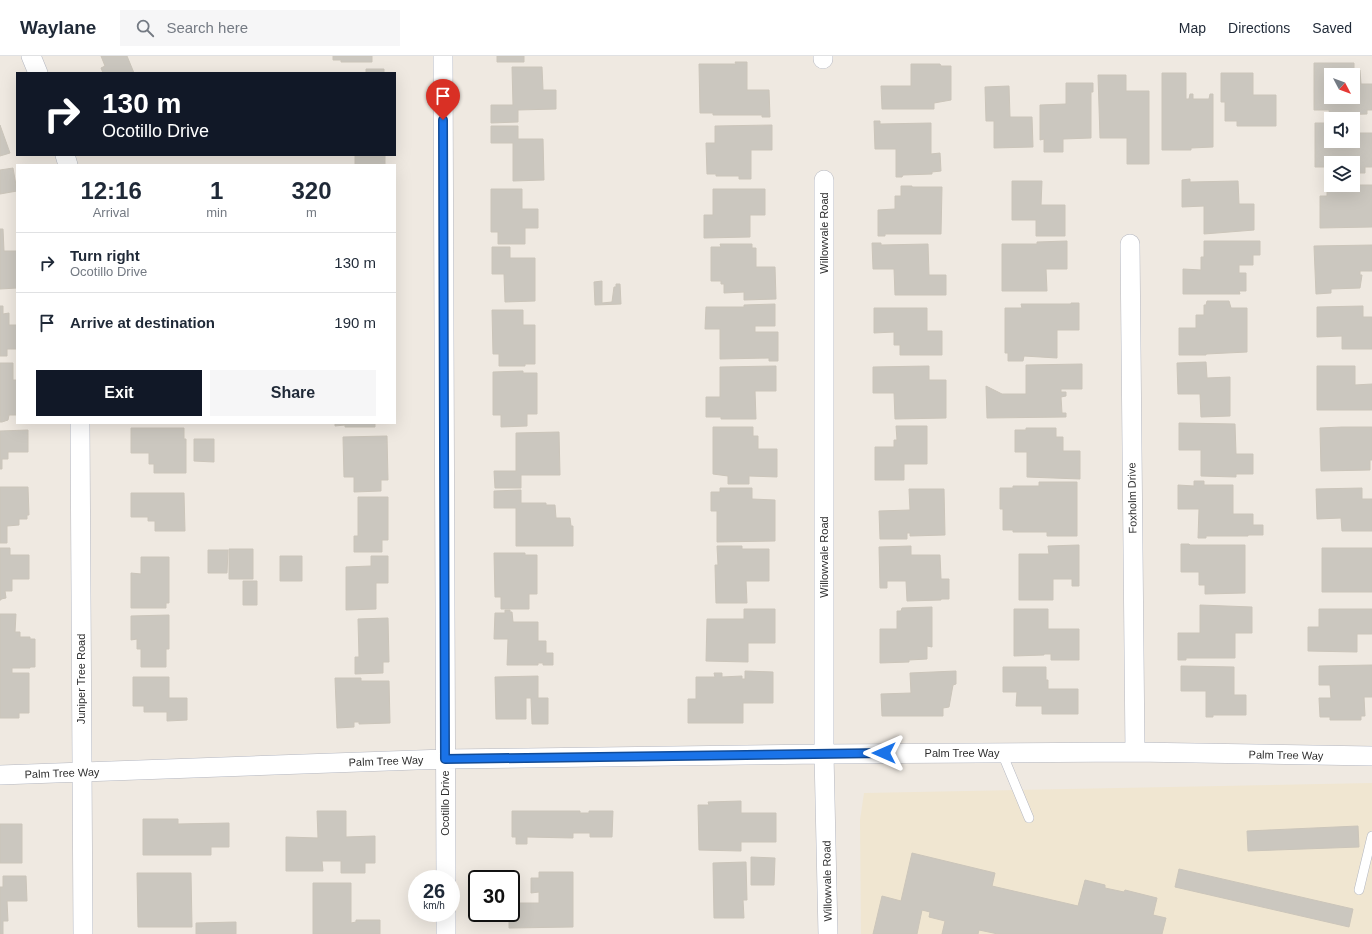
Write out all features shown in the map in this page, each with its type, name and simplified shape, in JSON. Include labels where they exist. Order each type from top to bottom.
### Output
[{"type":"street","points":[[30,56],[38,72]]},
{"type":"street","name":"Ocotillo Drive","points":[[443,56],[446,870]]},
{"type":"street","name":"Willowvale Road","points":[[824,180],[824,754],[828,934]]},
{"type":"street","name":"Foxholm Drive","points":[[1130,244],[1135,752]]},
{"type":"street","name":"Juniper Tree Road","points":[[80,424],[83,934]]},
{"type":"street","name":"Palm Tree Way","points":[[0,775],[445,759],[1135,752],[1372,756]]},
{"type":"street","points":[[446,922],[446,934]]},
{"type":"lane","points":[[1002,753],[1028,818]]},
{"type":"lane","points":[[1359,890],[1372,836]]},
{"type":"shaded area","points":[[1372,783],[1372,934],[861,934],[860,820],[864,793]]},
{"type":"building","points":[[101,56],[127,56],[134,72],[103,72],[101,68],[105,66]]},
{"type":"building","points":[[333,56],[372,56],[372,62],[341,62],[341,60],[333,60]]},
{"type":"building","points":[[497,56],[524,56],[524,62],[497,62]]},
{"type":"building","points":[[735,62],[747,62],[747,90],[769,90],[770,117],[762,117],[762,115],[713,115],[713,113],[700,113],[699,64],[736,64]]},
{"type":"building","points":[[1314,63],[1354,63],[1354,68],[1324,68],[1324,104],[1360,104],[1360,70],[1361,84],[1372,84],[1372,110],[1367,110],[1367,114],[1360,114],[1360,112],[1329,112],[1329,110],[1314,110]]},
{"type":"building","points":[[911,64],[940,64],[941,66],[951,66],[951,100],[934,103],[934,109],[882,109],[881,86],[911,86]]},
{"type":"building","points":[[512,67],[542,67],[543,90],[556,90],[556,109],[518,110],[518,122],[491,123],[491,105],[513,105]]},
{"type":"building","points":[[366,69],[384,69],[384,72],[366,72]]},
{"type":"building","points":[[1162,73],[1186,73],[1186,99],[1189,99],[1190,94],[1193,94],[1193,99],[1209,99],[1210,94],[1213,94],[1213,147],[1191,148],[1191,150],[1162,150]]},
{"type":"building","points":[[1221,73],[1253,73],[1253,95],[1276,95],[1276,126],[1237,126],[1237,121],[1225,121],[1225,102],[1221,102]]},
{"type":"building","points":[[1098,75],[1126,75],[1126,91],[1149,91],[1149,164],[1127,164],[1127,138],[1100,138]]},
{"type":"building","points":[[1066,83],[1093,83],[1093,92],[1091,92],[1091,138],[1063,139],[1063,152],[1044,152],[1044,139],[1040,140],[1040,105],[1066,104]]},
{"type":"building","points":[[1009,86],[1010,117],[1032,117],[1033,147],[994,148],[994,121],[986,121],[985,87]]},
{"type":"building","points":[[874,121],[880,121],[880,124],[931,123],[931,154],[940,153],[941,171],[932,172],[932,174],[903,175],[902,177],[896,177],[896,149],[875,149]]},
{"type":"building","points":[[1315,123],[1324,123],[1324,148],[1360,148],[1360,133],[1372,133],[1372,167],[1365,167],[1365,173],[1360,173],[1360,156],[1324,156],[1324,167],[1315,167]]},
{"type":"building","points":[[0,125],[10,153],[0,156]]},
{"type":"building","points":[[772,125],[772,150],[751,150],[751,179],[739,179],[739,176],[716,176],[716,174],[707,174],[706,143],[715,143],[715,126]]},
{"type":"building","points":[[491,126],[518,126],[518,139],[543,139],[544,180],[513,181],[513,143],[491,143]]},
{"type":"building","points":[[355,156],[385,156],[385,164],[355,164]]},
{"type":"building","points":[[13,168],[16,191],[0,194],[0,170]]},
{"type":"building","points":[[1190,179],[1190,182],[1238,181],[1239,204],[1254,204],[1254,230],[1204,234],[1204,206],[1182,207],[1182,180]]},
{"type":"building","points":[[1012,181],[1042,181],[1041,205],[1065,205],[1065,236],[1036,236],[1036,220],[1012,220]]},
{"type":"building","points":[[1360,185],[1372,185],[1372,227],[1320,228],[1320,196],[1327,196],[1327,192],[1360,192]]},
{"type":"building","points":[[901,186],[942,187],[941,234],[885,234],[885,236],[878,236],[878,210],[895,209],[895,196],[901,196]]},
{"type":"building","points":[[491,189],[522,189],[522,209],[538,209],[538,228],[525,228],[525,244],[498,244],[498,232],[491,232]]},
{"type":"building","points":[[713,189],[765,189],[765,215],[750,215],[750,237],[704,238],[704,215],[713,215]]},
{"type":"building","points":[[0,229],[3,229],[4,251],[16,251],[16,288],[0,289]]},
{"type":"building","points":[[1067,241],[1067,269],[1046,269],[1047,291],[1002,291],[1002,244],[1037,244],[1037,242]]},
{"type":"building","points":[[1204,241],[1260,241],[1260,255],[1253,255],[1253,265],[1239,265],[1239,273],[1246,273],[1246,291],[1239,291],[1240,294],[1183,294],[1183,269],[1201,270],[1201,257],[1204,257]]},
{"type":"building","points":[[872,243],[881,243],[881,245],[928,244],[929,275],[946,275],[946,295],[895,295],[894,269],[873,269]]},
{"type":"building","points":[[720,244],[752,244],[752,248],[756,248],[756,267],[775,267],[776,299],[744,300],[744,292],[724,293],[724,284],[721,284],[721,281],[711,281],[711,247],[721,247]]},
{"type":"building","points":[[1372,245],[1372,271],[1360,271],[1360,275],[1362,275],[1360,288],[1331,289],[1331,293],[1316,294],[1314,246]]},
{"type":"building","points":[[492,247],[510,247],[510,258],[535,258],[535,301],[505,302],[504,274],[492,274]]},
{"type":"building","points":[[602,281],[602,303],[612,302],[614,287],[616,287],[616,284],[620,284],[621,304],[595,305],[594,282]]},
{"type":"building","points":[[1207,301],[1229,301],[1231,308],[1247,308],[1247,352],[1179,355],[1179,328],[1196,328],[1196,315],[1204,315],[1204,305],[1206,305]]},
{"type":"building","points":[[1079,303],[1079,330],[1057,330],[1057,358],[1024,356],[1023,361],[1008,361],[1008,353],[1005,353],[1005,308],[1022,308],[1021,304]]},
{"type":"building","points":[[775,304],[775,326],[755,326],[755,332],[778,332],[778,361],[769,361],[769,358],[720,359],[720,329],[705,329],[706,307],[744,307],[744,305]]},
{"type":"building","points":[[0,306],[3,306],[3,314],[9,313],[9,325],[16,325],[16,349],[7,349],[7,356],[0,356]]},
{"type":"building","points":[[1363,306],[1363,317],[1372,317],[1372,349],[1342,349],[1342,336],[1317,337],[1317,307]]},
{"type":"building","points":[[874,308],[927,308],[927,331],[942,331],[942,355],[900,355],[900,345],[894,345],[894,332],[874,333]]},
{"type":"building","points":[[492,310],[523,310],[523,325],[535,325],[535,364],[525,364],[525,366],[499,366],[499,354],[493,354]]},
{"type":"building","points":[[1206,362],[1207,378],[1230,377],[1230,416],[1201,417],[1200,394],[1178,394],[1177,363]]},
{"type":"building","points":[[0,363],[13,363],[13,380],[16,380],[16,415],[9,415],[8,420],[0,422]]},
{"type":"building","points":[[1082,364],[1082,389],[1061,389],[1061,392],[1066,392],[1066,396],[1061,397],[1062,413],[1066,413],[1066,417],[987,418],[986,386],[1002,394],[1026,394],[1026,365]]},
{"type":"building","points":[[776,366],[776,391],[755,391],[756,419],[721,419],[721,417],[706,417],[706,397],[720,397],[720,367]]},
{"type":"building","points":[[929,366],[929,380],[946,380],[946,418],[895,419],[894,393],[873,393],[873,367]]},
{"type":"building","points":[[1317,366],[1355,366],[1355,385],[1372,384],[1372,410],[1317,410]]},
{"type":"building","points":[[523,371],[523,373],[537,373],[537,414],[527,414],[527,426],[501,427],[501,415],[493,415],[493,372]]},
{"type":"building","points":[[1179,423],[1235,424],[1236,454],[1253,454],[1253,474],[1236,474],[1236,477],[1201,476],[1201,450],[1179,450]]},
{"type":"building","points":[[335,424],[375,424],[375,427],[345,427],[345,425],[335,426]]},
{"type":"building","points":[[896,426],[927,426],[927,464],[904,464],[904,480],[875,480],[875,447],[894,447],[894,440],[897,440]]},
{"type":"building","points":[[713,427],[753,427],[753,436],[758,436],[758,449],[777,449],[777,477],[749,476],[749,484],[728,484],[728,476],[713,474]]},
{"type":"building","points":[[1372,427],[1372,460],[1370,460],[1370,470],[1321,471],[1320,428]]},
{"type":"building","points":[[131,428],[184,428],[184,439],[186,439],[186,473],[154,473],[154,464],[149,464],[149,453],[131,453]]},
{"type":"building","points":[[1026,428],[1056,428],[1056,437],[1063,437],[1063,451],[1080,451],[1080,479],[1027,477],[1027,452],[1015,452],[1015,430],[1026,430]]},
{"type":"building","points":[[28,430],[28,452],[8,452],[8,459],[2,459],[2,469],[0,469],[0,431]]},
{"type":"building","points":[[559,432],[560,475],[521,475],[521,488],[495,488],[494,471],[516,471],[516,433]]},
{"type":"building","points":[[387,436],[388,480],[381,480],[381,491],[354,492],[354,477],[344,477],[343,437]]},
{"type":"building","points":[[194,439],[214,439],[214,462],[194,461]]},
{"type":"building","points":[[1194,481],[1204,481],[1204,485],[1233,485],[1233,514],[1253,514],[1253,525],[1263,525],[1263,535],[1206,536],[1206,538],[1198,538],[1199,509],[1178,509],[1178,485],[1194,486]]},
{"type":"building","points":[[1039,482],[1077,482],[1077,536],[1047,536],[1047,532],[1013,532],[1013,530],[1003,530],[1003,509],[1000,509],[1000,488],[1013,488],[1013,486],[1039,486]]},
{"type":"building","points":[[0,487],[28,487],[29,515],[27,515],[27,519],[19,519],[19,525],[7,526],[7,543],[0,543]]},
{"type":"building","points":[[720,488],[752,488],[752,499],[775,500],[775,541],[717,542],[717,511],[711,511],[711,492],[720,492]]},
{"type":"building","points":[[1362,488],[1362,499],[1372,499],[1372,531],[1342,531],[1341,518],[1317,519],[1316,489]]},
{"type":"building","points":[[909,489],[944,489],[945,535],[910,536],[910,533],[907,533],[907,539],[880,539],[879,511],[910,510]]},
{"type":"building","points":[[521,490],[521,503],[546,503],[546,505],[555,505],[556,518],[570,518],[571,526],[573,526],[573,546],[516,546],[516,508],[494,508],[494,491]]},
{"type":"building","points":[[131,493],[184,493],[185,531],[155,531],[155,521],[148,521],[148,517],[131,517]]},
{"type":"building","points":[[358,497],[388,497],[388,540],[382,540],[382,552],[354,552],[354,536],[358,536]]},
{"type":"building","points":[[1181,544],[1245,545],[1245,593],[1205,594],[1205,585],[1199,585],[1199,572],[1181,572]]},
{"type":"building","points":[[1079,545],[1079,586],[1072,586],[1072,579],[1053,579],[1053,600],[1019,600],[1019,554],[1049,554],[1048,546]]},
{"type":"building","points":[[717,546],[742,546],[742,549],[769,549],[769,581],[746,581],[747,603],[716,603],[715,565],[718,565]]},
{"type":"building","points":[[911,546],[911,555],[940,555],[941,579],[949,579],[949,599],[907,601],[906,581],[887,581],[887,588],[880,588],[879,547]]},
{"type":"building","points":[[0,548],[10,548],[10,555],[29,555],[29,579],[12,579],[12,591],[5,591],[6,598],[1,600],[0,600]]},
{"type":"building","points":[[1322,548],[1372,548],[1372,592],[1322,592]]},
{"type":"building","points":[[229,549],[253,549],[253,579],[229,579]]},
{"type":"building","points":[[208,550],[228,550],[227,573],[208,573]]},
{"type":"building","points":[[494,553],[525,553],[525,555],[537,555],[537,594],[529,594],[529,609],[501,609],[501,597],[495,597]]},
{"type":"building","points":[[280,556],[302,556],[302,581],[280,581]]},
{"type":"building","points":[[371,556],[388,556],[388,583],[376,583],[376,609],[346,610],[346,567],[371,566]]},
{"type":"building","points":[[141,557],[169,557],[169,603],[166,603],[166,608],[131,608],[131,573],[141,574]]},
{"type":"building","points":[[243,581],[257,581],[257,605],[243,605]]},
{"type":"building","points":[[1200,605],[1252,607],[1252,633],[1235,633],[1235,658],[1186,658],[1186,660],[1178,660],[1178,633],[1200,633]]},
{"type":"building","points":[[932,607],[932,647],[927,646],[927,659],[909,660],[909,662],[880,663],[880,629],[897,629],[897,611],[901,611],[902,608]]},
{"type":"building","points":[[744,609],[775,609],[775,643],[748,643],[748,662],[706,661],[707,619],[744,619]]},
{"type":"building","points":[[1014,609],[1048,609],[1048,629],[1079,629],[1079,660],[1051,660],[1051,654],[1014,656]]},
{"type":"building","points":[[1319,609],[1372,609],[1372,634],[1357,634],[1357,652],[1308,651],[1308,627],[1319,627]]},
{"type":"building","points":[[505,610],[510,610],[510,612],[512,612],[513,622],[538,622],[538,641],[546,641],[546,653],[553,653],[553,665],[543,665],[543,663],[538,663],[538,665],[507,665],[508,639],[494,639],[495,613],[505,613]]},
{"type":"building","points":[[0,614],[16,614],[15,632],[20,632],[20,637],[30,637],[30,639],[35,639],[35,667],[12,668],[12,673],[29,673],[29,713],[19,713],[19,718],[0,718]]},
{"type":"building","points":[[169,615],[169,649],[166,649],[166,667],[141,667],[141,649],[137,649],[137,639],[131,640],[131,616]]},
{"type":"building","points":[[388,618],[389,662],[383,662],[383,673],[355,674],[355,657],[359,657],[358,619]]},
{"type":"building","points":[[1372,665],[1372,697],[1364,697],[1365,716],[1361,716],[1361,720],[1330,720],[1330,717],[1320,717],[1319,698],[1331,698],[1330,685],[1319,685],[1319,666]]},
{"type":"building","points":[[1181,666],[1234,667],[1234,695],[1246,695],[1246,715],[1213,715],[1213,717],[1206,717],[1206,691],[1181,691]]},
{"type":"building","points":[[1003,667],[1046,667],[1048,689],[1078,689],[1078,714],[1042,714],[1042,706],[1016,706],[1017,692],[1003,692]]},
{"type":"building","points":[[745,671],[773,672],[773,703],[743,703],[743,723],[688,723],[688,699],[696,699],[696,677],[715,677],[714,673],[722,673],[722,677],[742,676],[742,679],[745,679]]},
{"type":"building","points":[[956,671],[956,684],[953,685],[949,707],[943,708],[943,716],[882,716],[881,694],[911,693],[910,673]]},
{"type":"building","points":[[538,676],[538,698],[548,698],[548,724],[532,724],[531,698],[526,698],[526,719],[496,719],[495,677]]},
{"type":"building","points":[[133,677],[169,677],[169,698],[187,698],[187,720],[167,721],[167,712],[144,712],[144,706],[133,706]]},
{"type":"building","points":[[335,678],[361,678],[361,681],[389,681],[390,723],[359,724],[359,722],[354,722],[354,727],[337,728]]},
{"type":"building","points":[[741,801],[741,813],[776,813],[776,842],[741,842],[741,851],[699,850],[698,805],[709,805],[708,802]]},
{"type":"building","points":[[317,811],[346,811],[346,837],[375,836],[375,863],[365,863],[365,873],[341,873],[341,861],[322,861],[323,871],[286,871],[286,837],[318,838]]},
{"type":"building","points":[[512,811],[580,811],[580,813],[589,813],[589,811],[613,811],[612,837],[590,837],[590,833],[573,833],[573,838],[527,837],[527,844],[516,844],[516,837],[512,837]]},
{"type":"building","points":[[143,819],[178,819],[178,824],[229,823],[229,847],[211,847],[211,855],[143,855]]},
{"type":"building","points":[[0,824],[22,824],[22,863],[0,863]]},
{"type":"building","points":[[1358,826],[1359,847],[1248,851],[1247,831]]},
{"type":"building","points":[[912,853],[995,873],[992,886],[1078,906],[1085,880],[1105,885],[1105,888],[1124,892],[1125,890],[1157,898],[1153,915],[1166,918],[1162,934],[998,934],[979,930],[978,934],[942,934],[945,921],[929,917],[930,912],[922,910],[917,934],[873,934],[882,896],[901,901]]},
{"type":"building","points":[[751,857],[775,858],[774,885],[751,885]]},
{"type":"building","points":[[746,862],[747,900],[743,900],[744,918],[714,918],[713,863]]},
{"type":"building","points":[[1179,869],[1353,909],[1349,927],[1175,887]]},
{"type":"building","points":[[539,872],[573,872],[573,927],[509,928],[509,922],[520,922],[520,903],[539,903],[539,892],[531,893],[531,878],[539,878]]},
{"type":"building","points":[[137,873],[191,873],[192,927],[138,927]]},
{"type":"building","points":[[3,876],[26,876],[27,901],[7,901],[8,921],[3,921],[3,934],[0,934],[0,887],[3,887]]},
{"type":"building","points":[[313,883],[351,883],[351,923],[356,922],[356,920],[380,920],[380,934],[313,934]]},
{"type":"building","points":[[236,922],[236,934],[196,934],[196,923]]},
{"type":"route","points":[[443,120],[445,759],[884,753]]}]
